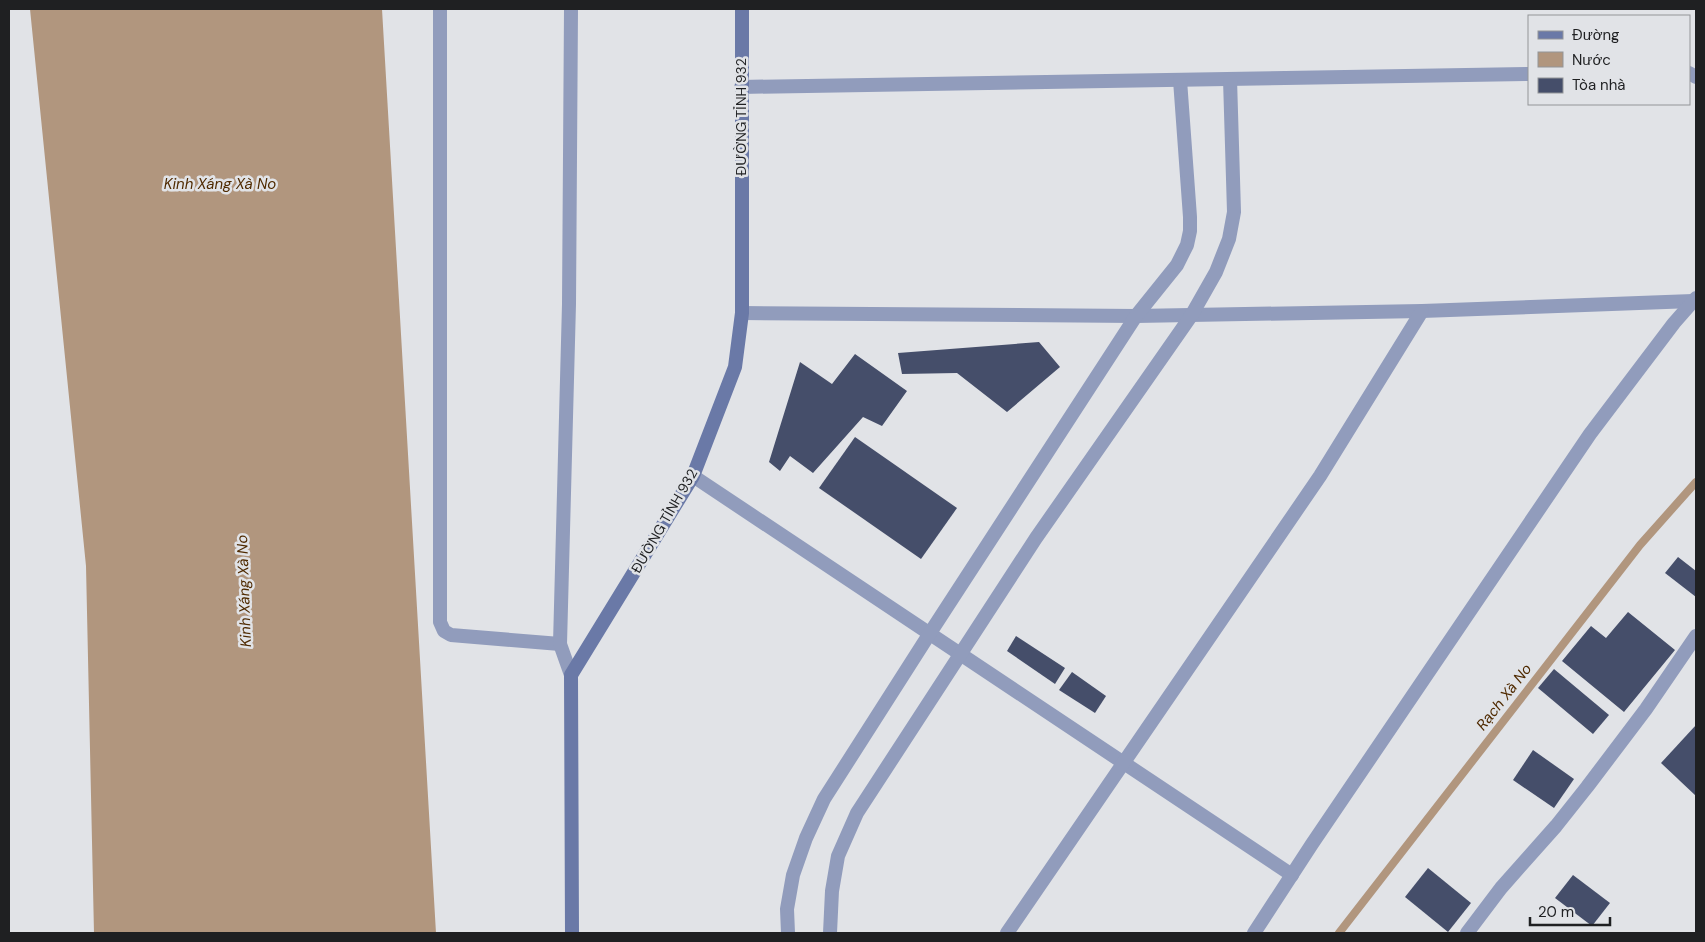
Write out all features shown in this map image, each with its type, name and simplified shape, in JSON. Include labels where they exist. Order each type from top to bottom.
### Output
[{"type":"main road","name":"ĐƯỜNG TỈNH 932","points":[[571,676],[693,476],[735,367],[742,313],[742,9]]},
{"type":"main road","points":[[571,676],[572,933]]},
{"type":"street","points":[[440,9],[440,622],[444,631],[451,635],[560,644]]},
{"type":"street","points":[[571,9],[568,304],[560,644],[571,676]]},
{"type":"street","points":[[741,87],[1528,74]]},
{"type":"street","points":[[830,933],[832,891],[838,856],[857,813],[1036,538],[1191,316],[1216,272],[1229,239],[1234,195],[1230,79]]},
{"type":"street","points":[[788,933],[787,909],[793,875],[806,838],[824,800],[1136,316],[1177,265],[1183,254],[1190,231],[1190,217],[1180,80]]},
{"type":"street","points":[[742,313],[1191,316],[1422,311],[1695,300]]},
{"type":"street","points":[[1254,933],[1590,434],[1674,323],[1695,300]]},
{"type":"street","points":[[1007,933],[1320,476],[1422,311]]},
{"type":"street","points":[[693,476],[1292,875]]},
{"type":"street","points":[[1466,933],[1501,888],[1556,826],[1587,787],[1646,709],[1696,636]]},
{"type":"water","name":"Kinh Xáng Xà No","points":[[30,9],[382,9],[436,933],[94,933],[86,566]]},
{"type":"building","points":[[1039,342],[1060,367],[1007,412],[957,373],[902,374],[898,353]]},
{"type":"building","points":[[855,354],[907,391],[882,426],[863,417],[813,473],[790,456],[780,471],[769,462],[800,362],[832,384]]},
{"type":"building","points":[[855,437],[957,508],[921,559],[819,488]]},
{"type":"building","points":[[1678,557],[1696,571],[1696,597],[1665,573]]},
{"type":"building","points":[[1628,612],[1675,650],[1624,712],[1562,661],[1591,626],[1606,638]]},
{"type":"building","points":[[1016,636],[1065,668],[1055,684],[1007,651]]},
{"type":"building","points":[[1554,669],[1609,715],[1593,734],[1538,688]]},
{"type":"building","points":[[1072,672],[1106,696],[1095,713],[1059,690]]},
{"type":"building","points":[[1696,725],[1696,796],[1661,763]]},
{"type":"building","points":[[1533,750],[1574,779],[1554,808],[1513,780]]},
{"type":"building","points":[[1428,868],[1471,903],[1448,932],[1405,897]]},
{"type":"building","points":[[1573,875],[1610,903],[1592,926],[1555,898]]},
{"type":"waterway","name":"Rạch Xà No","points":[[1339,933],[1640,545],[1696,482]]}]
